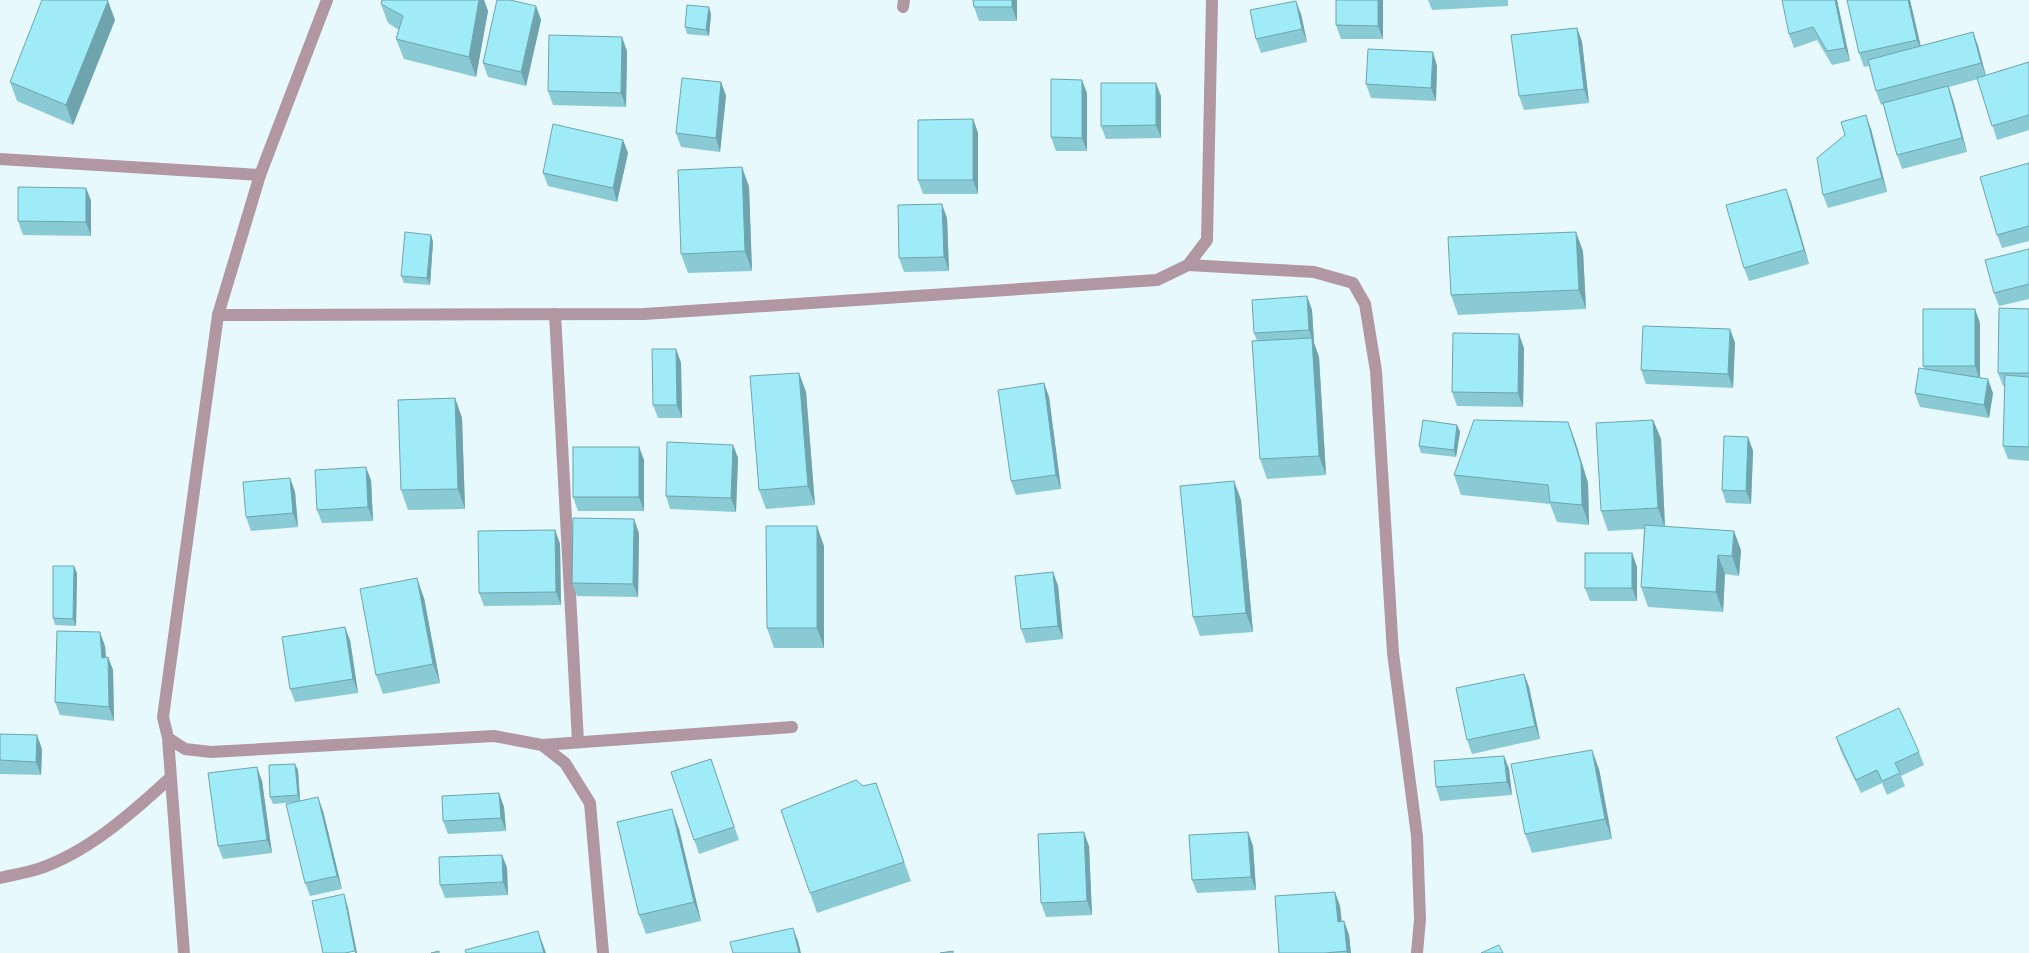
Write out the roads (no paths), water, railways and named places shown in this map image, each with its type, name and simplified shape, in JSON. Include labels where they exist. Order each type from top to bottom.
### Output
[{"type":"street","points":[[184,953],[168,738],[163,717],[218,316],[260,175],[327,0]]},
{"type":"street","points":[[218,316],[644,314],[1157,280],[1188,265],[1207,240],[1212,0]]},
{"type":"street","points":[[0,158],[260,175]]},
{"type":"street","points":[[1188,265],[1314,272],[1353,283],[1365,304],[1376,371],[1394,654],[1417,836],[1420,919],[1417,953]]},
{"type":"street","points":[[555,314],[578,742]]},
{"type":"street","points":[[168,738],[185,749],[211,752],[494,736],[542,745],[792,727]]},
{"type":"street","points":[[542,745],[565,763],[590,803],[603,953]]},
{"type":"street","points":[[0,878],[38,868],[66,857],[130,815],[170,778]]}]
